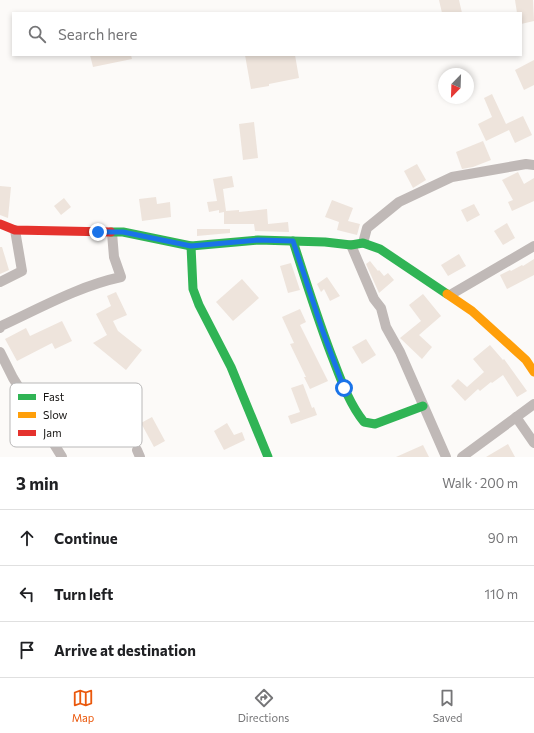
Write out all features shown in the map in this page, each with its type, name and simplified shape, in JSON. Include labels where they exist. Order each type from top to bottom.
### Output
[{"type":"street","points":[[363,243],[367,228],[399,202],[452,176],[526,164],[534,165]]},
{"type":"street","points":[[0,224],[15,230],[112,233],[123,232],[191,246],[258,240],[325,242],[352,246],[363,243],[380,249],[472,311],[526,360],[534,372]]},
{"type":"street","points":[[0,282],[22,271],[15,230]]},
{"type":"street","points":[[0,328],[1,326],[35,310],[98,282],[121,277],[114,257],[112,233]]},
{"type":"street","points":[[293,241],[323,332],[344,388],[357,413],[364,422],[375,424],[423,406]]},
{"type":"street","points":[[191,246],[193,288],[199,305],[231,367],[268,457]]},
{"type":"street","points":[[352,246],[374,299],[381,308],[386,327],[400,352],[446,457]]},
{"type":"street","points":[[450,295],[534,246]]},
{"type":"street","points":[[0,352],[16,383]]},
{"type":"street","points":[[462,457],[534,404]]},
{"type":"street","points":[[516,417],[534,443]]},
{"type":"street","points":[[56,447],[62,457]]},
{"type":"building","points":[[439,0],[459,0],[462,12],[442,12]]},
{"type":"building","points":[[515,0],[533,0],[534,21],[522,24],[522,12],[517,12]]},
{"type":"building","points":[[90,56],[131,56],[132,59],[93,67]]},
{"type":"building","points":[[245,56],[295,56],[299,78],[251,89]]},
{"type":"building","points":[[534,60],[534,85],[524,90],[515,70]]},
{"type":"building","points":[[492,94],[506,124],[523,116],[532,135],[515,143],[509,130],[486,141],[478,124],[492,117],[484,98]]},
{"type":"building","points":[[254,122],[258,158],[243,160],[239,124]]},
{"type":"building","points":[[483,141],[491,160],[473,167],[462,169],[456,152]]},
{"type":"building","points":[[417,164],[426,180],[413,188],[404,171]]},
{"type":"building","points":[[518,172],[524,184],[534,178],[534,201],[512,211],[508,202],[513,200],[502,180]]},
{"type":"building","points":[[232,176],[234,187],[223,189],[226,211],[239,210],[239,212],[267,209],[268,224],[288,222],[289,232],[255,231],[254,224],[224,224],[224,212],[219,213],[219,210],[209,212],[207,202],[217,201],[213,179]]},
{"type":"building","points":[[0,186],[11,187],[8,218],[0,215]]},
{"type":"building","points":[[156,197],[157,204],[170,202],[171,217],[142,221],[139,199]]},
{"type":"building","points":[[64,198],[71,207],[61,215],[54,206]]},
{"type":"building","points":[[332,200],[353,208],[348,221],[360,224],[357,235],[337,230],[339,222],[325,217]]},
{"type":"building","points":[[474,204],[480,215],[467,222],[461,210]]},
{"type":"building","points":[[507,223],[515,238],[503,245],[494,231]]},
{"type":"building","points":[[197,229],[230,229],[230,233],[197,236]]},
{"type":"building","points":[[0,247],[2,247],[9,270],[0,274]]},
{"type":"building","points":[[459,254],[466,266],[448,276],[441,265]]},
{"type":"building","points":[[534,259],[534,275],[507,289],[500,275],[522,265],[523,266]]},
{"type":"building","points":[[370,261],[384,276],[388,273],[394,280],[379,293],[366,264]]},
{"type":"building","points":[[291,263],[300,290],[288,293],[280,266]]},
{"type":"building","points":[[327,277],[340,296],[330,301],[324,289],[321,292],[317,284]]},
{"type":"building","points":[[242,279],[259,298],[233,321],[216,302]]},
{"type":"building","points":[[116,292],[127,315],[113,321],[118,331],[142,350],[126,370],[93,343],[107,335],[96,314],[111,306],[107,296]]},
{"type":"building","points":[[423,294],[441,316],[419,335],[432,347],[422,359],[400,338],[421,321],[409,305]]},
{"type":"building","points":[[300,309],[306,322],[300,325],[328,381],[310,389],[304,377],[306,377],[290,344],[294,343],[282,317]]},
{"type":"building","points":[[62,321],[72,341],[55,349],[52,343],[17,361],[5,339],[26,328],[30,336]]},
{"type":"building","points":[[366,339],[376,355],[362,364],[352,347]]},
{"type":"building","points":[[490,345],[503,360],[504,359],[527,391],[517,397],[503,375],[480,391],[478,389],[465,401],[451,386],[458,379],[467,387],[484,372],[473,359]]},
{"type":"building","points":[[303,384],[312,408],[314,407],[317,415],[291,424],[288,416],[300,412],[291,388]]},
{"type":"building","points":[[152,417],[165,441],[154,447],[142,422]]},
{"type":"building","points":[[227,423],[234,435],[242,432],[245,440],[224,450],[214,431]]},
{"type":"building","points":[[508,444],[515,457],[486,457]]},
{"type":"building","points":[[423,445],[429,457],[396,457]]},
{"type":"traffic: fast","points":[[111,232],[123,232],[191,246],[258,240],[325,242],[351,245],[363,243],[380,249],[447,294]]},
{"type":"traffic: fast","points":[[293,241],[316,312],[338,372],[353,406],[364,422],[375,424],[423,406]]},
{"type":"traffic: fast","points":[[191,246],[193,289],[199,305],[231,367],[268,457]]},
{"type":"traffic: slow","points":[[447,294],[472,311],[526,360],[534,372]]},
{"type":"traffic: jam","points":[[0,224],[15,230],[111,232]]},
{"type":"route","points":[[98,232],[123,232],[191,246],[258,240],[293,241],[323,332],[344,388]]}]
